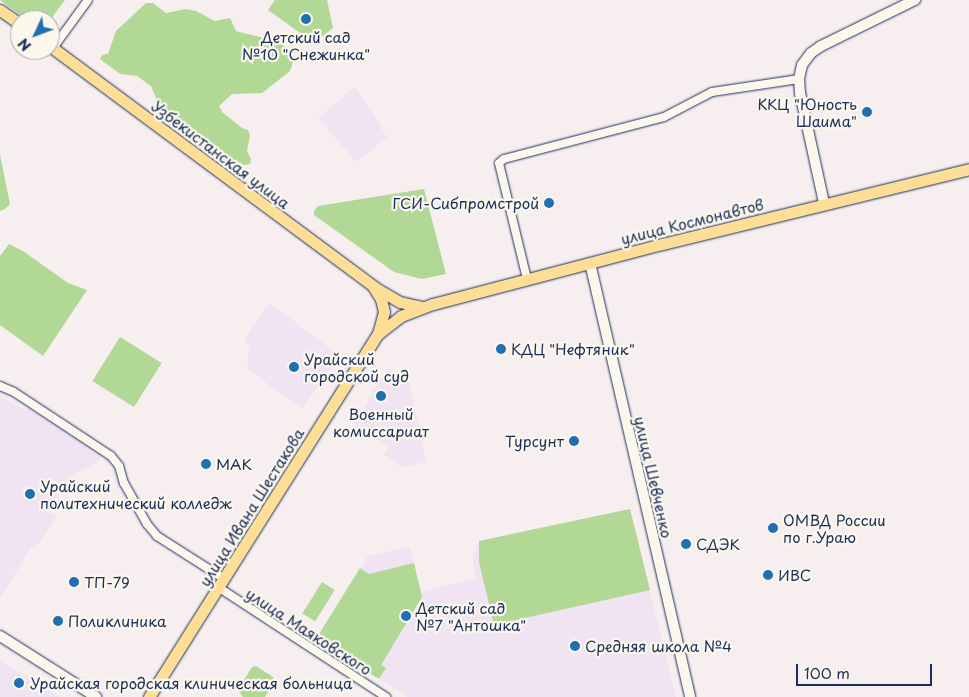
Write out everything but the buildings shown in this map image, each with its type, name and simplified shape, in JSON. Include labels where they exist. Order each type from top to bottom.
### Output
[{"type":"main road","points":[[824,204],[799,78],[805,60],[821,46],[915,0]]},
{"type":"main road","name":"Узбекистанская улица","points":[[60,54],[373,286],[400,302],[424,307]]},
{"type":"main road","name":"улица Космонавтов","points":[[378,334],[401,316],[424,307],[590,263],[969,169]]},
{"type":"main road","name":"улица Шевченко","points":[[590,263],[690,697]]},
{"type":"main road","points":[[373,286],[381,299],[384,312],[378,334]]},
{"type":"main road","name":"улица Ивана Шестакова","points":[[149,697],[378,334]]},
{"type":"main road","points":[[0,636],[96,697]]},
{"type":"street","points":[[60,36],[88,0]]},
{"type":"street","points":[[527,279],[499,163],[504,159],[664,117],[712,92],[799,78]]},
{"type":"street","name":"улица Маяковского","points":[[0,386],[14,392],[111,456],[118,466],[124,483],[147,524],[156,536],[220,583],[386,697]]},
{"type":"shaded area","points":[[355,87],[387,137],[356,162],[318,118]]},
{"type":"shaded area","points":[[270,303],[340,356],[302,409],[246,368],[249,363],[247,358],[251,347],[244,339]]},
{"type":"shaded area","points":[[388,368],[409,382],[426,462],[401,467],[384,455],[389,446],[354,423]]},
{"type":"shaded area","name":"Урайский политехнический колледж","points":[[0,397],[26,411],[28,407],[101,454],[99,460],[71,477],[48,511],[56,516],[37,546],[31,548],[0,598]]},
{"type":"shaded area","name":"Средняя школа №4","points":[[630,509],[676,697],[408,697],[316,639],[368,556],[409,547],[421,592],[475,578],[473,560],[479,541]]},
{"type":"shaded area","name":"Урайская городская клиническая больница","points":[[0,660],[5,663],[60,697],[0,697]]},
{"type":"green space","points":[[0,0],[65,0],[58,10],[14,10]]},
{"type":"green space","name":"Детский сад №10 \"Снежинка\"","points":[[275,0],[327,0],[333,28],[314,43],[268,10]]},
{"type":"green space","points":[[146,3],[153,3],[166,13],[186,9],[196,11],[215,21],[230,18],[236,31],[275,41],[288,48],[294,59],[290,71],[262,93],[232,94],[219,106],[222,112],[242,128],[248,130],[250,135],[247,151],[251,159],[250,164],[244,165],[232,159],[160,107],[151,86],[137,76],[120,74],[100,59],[102,55],[108,54],[116,31]]},
{"type":"green space","points":[[0,155],[10,204],[0,211]]},
{"type":"green space","points":[[424,189],[446,274],[422,279],[394,272],[314,215],[314,211],[318,206]]},
{"type":"green space","points":[[9,244],[23,251],[68,283],[87,290],[43,356],[0,325],[0,256]]},
{"type":"green space","points":[[120,337],[162,363],[134,407],[92,381]]},
{"type":"green space","points":[[630,509],[650,590],[494,625],[479,562],[479,541]]},
{"type":"green space","points":[[414,563],[422,597],[381,665],[386,668],[379,679],[316,639],[360,568],[369,574]]},
{"type":"green space","points":[[322,582],[335,590],[315,621],[302,613]]},
{"type":"green space","points":[[256,666],[273,677],[274,682],[265,697],[243,697],[238,690],[252,667]]},
{"type":"place","name":"Детский сад №10 \"Снежинка\"","points":[[306,19]]},
{"type":"place","name":"ККЦ \"Юность Шаима\"","points":[[867,112]]},
{"type":"place","name":"ГСИ-Сибпромстрой","points":[[549,203]]},
{"type":"place","name":"КДЦ \"Нефтяник\"","points":[[501,349]]},
{"type":"place","name":"Урайский городской суд","points":[[294,367]]},
{"type":"place","name":"Военный комиссариат","points":[[381,396]]},
{"type":"place","name":"Турсунт","points":[[574,441]]},
{"type":"place","name":"МАК","points":[[206,464]]},
{"type":"place","name":"Урайский политехнический колледж","points":[[30,494]]},
{"type":"place","name":"ОМВД России по г.Ураю","points":[[773,528]]},
{"type":"place","name":"СДЭК","points":[[686,544]]},
{"type":"place","name":"ИВС","points":[[768,575]]},
{"type":"place","name":"ТП-79","points":[[74,582]]},
{"type":"place","name":"Детский сад №7 \"Антошка\"","points":[[406,616]]},
{"type":"place","name":"Поликлиника","points":[[58,621]]},
{"type":"place","name":"Средняя школа №4","points":[[575,646]]},
{"type":"place","name":"Урайская городская клиническая больница","points":[[19,683]]}]
